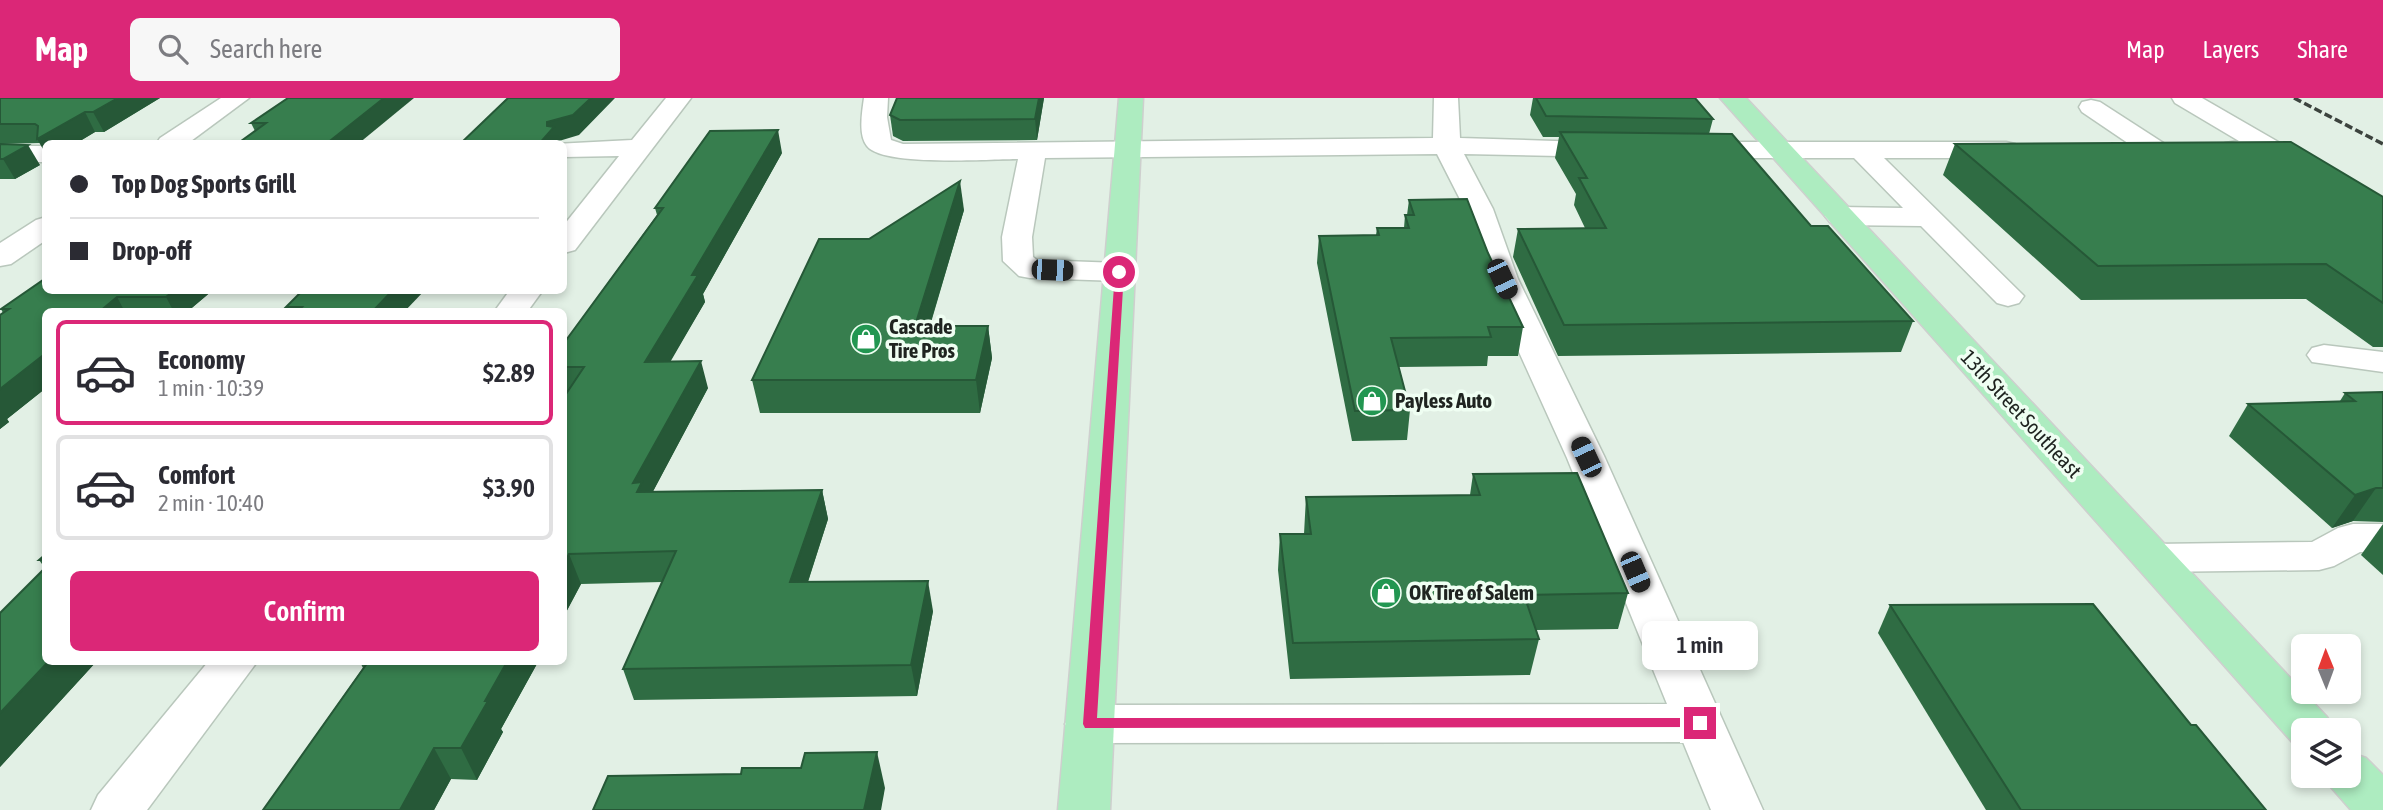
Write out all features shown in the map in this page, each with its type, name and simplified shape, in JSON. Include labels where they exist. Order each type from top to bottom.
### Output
[{"type":"main road","points":[[1084,810],[1131,98]]},
{"type":"main road","name":"13th Street Southeast","points":[[1732,98],[2299,718]]},
{"type":"street","points":[[175,140],[237,98]]},
{"type":"street","points":[[567,240],[678,98]]},
{"type":"street","points":[[876,98],[874,117],[878,143],[902,152],[1446,146],[1626,149]]},
{"type":"street","points":[[1446,98],[1446,146],[1479,209],[1502,279],[1586,457],[1737,810]]},
{"type":"street","points":[[2114,150],[2271,149],[2184,98]]},
{"type":"street","points":[[2091,107],[2182,150]]},
{"type":"street","points":[[567,149],[640,148]]},
{"type":"street","points":[[1033,150],[1017,237],[1018,261],[1030,269],[1119,272]]},
{"type":"street","points":[[1668,150],[2030,150]]},
{"type":"street","points":[[1863,151],[2008,296]]},
{"type":"street","points":[[0,154],[42,154]]},
{"type":"street","points":[[1840,216],[1928,216]]},
{"type":"street","points":[[0,257],[42,229]]},
{"type":"street","points":[[513,308],[524,294]]},
{"type":"street","points":[[2324,355],[2383,362]]},
{"type":"street","points":[[2153,558],[2319,556],[2353,538],[2383,538]]},
{"type":"street","points":[[117,810],[232,665]]},
{"type":"street","points":[[1090,724],[1700,723]]},
{"type":"building","points":[[0,98],[118,98],[93,112],[85,112],[37,139],[38,126],[35,124],[0,124]]},
{"type":"building","points":[[288,98],[384,98],[331,140],[243,140],[266,123],[251,123]]},
{"type":"building","points":[[508,98],[591,98],[573,115],[547,122],[547,126],[554,127],[543,140],[464,140]]},
{"type":"building","points":[[897,98],[1039,98],[1035,119],[900,120],[890,115]]},
{"type":"building","points":[[1536,98],[1695,98],[1713,119],[1546,116]]},
{"type":"building","points":[[778,130],[692,275],[698,275],[645,362],[701,361],[633,483],[642,482],[637,492],[822,490],[790,582],[928,581],[911,665],[623,669],[676,551],[569,554],[567,558],[567,392],[584,367],[567,367],[567,339],[663,208],[655,208],[710,131]]},
{"type":"building","points":[[1560,132],[1732,134],[1811,226],[1828,226],[1913,321],[1564,325],[1518,229],[1606,228],[1579,178],[1587,178]]},
{"type":"building","points":[[2291,142],[2383,197],[2383,303],[2326,264],[2098,266],[1955,144]]},
{"type":"building","points":[[0,144],[28,145],[0,159]]},
{"type":"building","points":[[960,181],[915,326],[988,326],[976,380],[752,380],[819,239],[869,239]]},
{"type":"building","points":[[1467,199],[1488,253],[1523,327],[1488,327],[1491,337],[1391,338],[1410,410],[1355,411],[1319,236],[1379,235],[1377,228],[1409,228],[1405,215],[1414,215],[1409,200]]},
{"type":"building","points":[[42,281],[42,294],[170,294],[166,297],[117,297],[104,308],[42,308],[42,356],[0,389],[0,315],[9,309],[1,309]]},
{"type":"building","points":[[299,294],[389,294],[376,308],[286,307]]},
{"type":"building","points":[[2383,392],[2383,488],[2355,495],[2248,404],[2355,401],[2345,393]]},
{"type":"building","points":[[1577,473],[1628,593],[1524,595],[1539,639],[1293,643],[1280,534],[1311,534],[1306,497],[1480,495],[1473,474]]},
{"type":"building","points":[[42,571],[42,665],[45,665],[0,713],[0,613]]},
{"type":"building","points":[[2093,604],[2191,725],[2196,725],[2266,810],[2021,810],[1890,605]]},
{"type":"building","points":[[366,665],[505,665],[461,748],[434,748],[400,810],[263,810]]},
{"type":"building","points":[[877,752],[864,810],[593,810],[608,776],[741,774],[742,768],[801,768],[805,753]]},
{"type":"railway","points":[[2294,98],[2383,144]]},
{"type":"place","name":"Cascade Tire Pros","points":[[866,339]]},
{"type":"place","name":"Payless Auto","points":[[1372,401]]},
{"type":"place","name":"OK Tire of Salem","points":[[1386,593]]},
{"type":"route","points":[[1119,272],[1090,724],[1700,723]]}]
